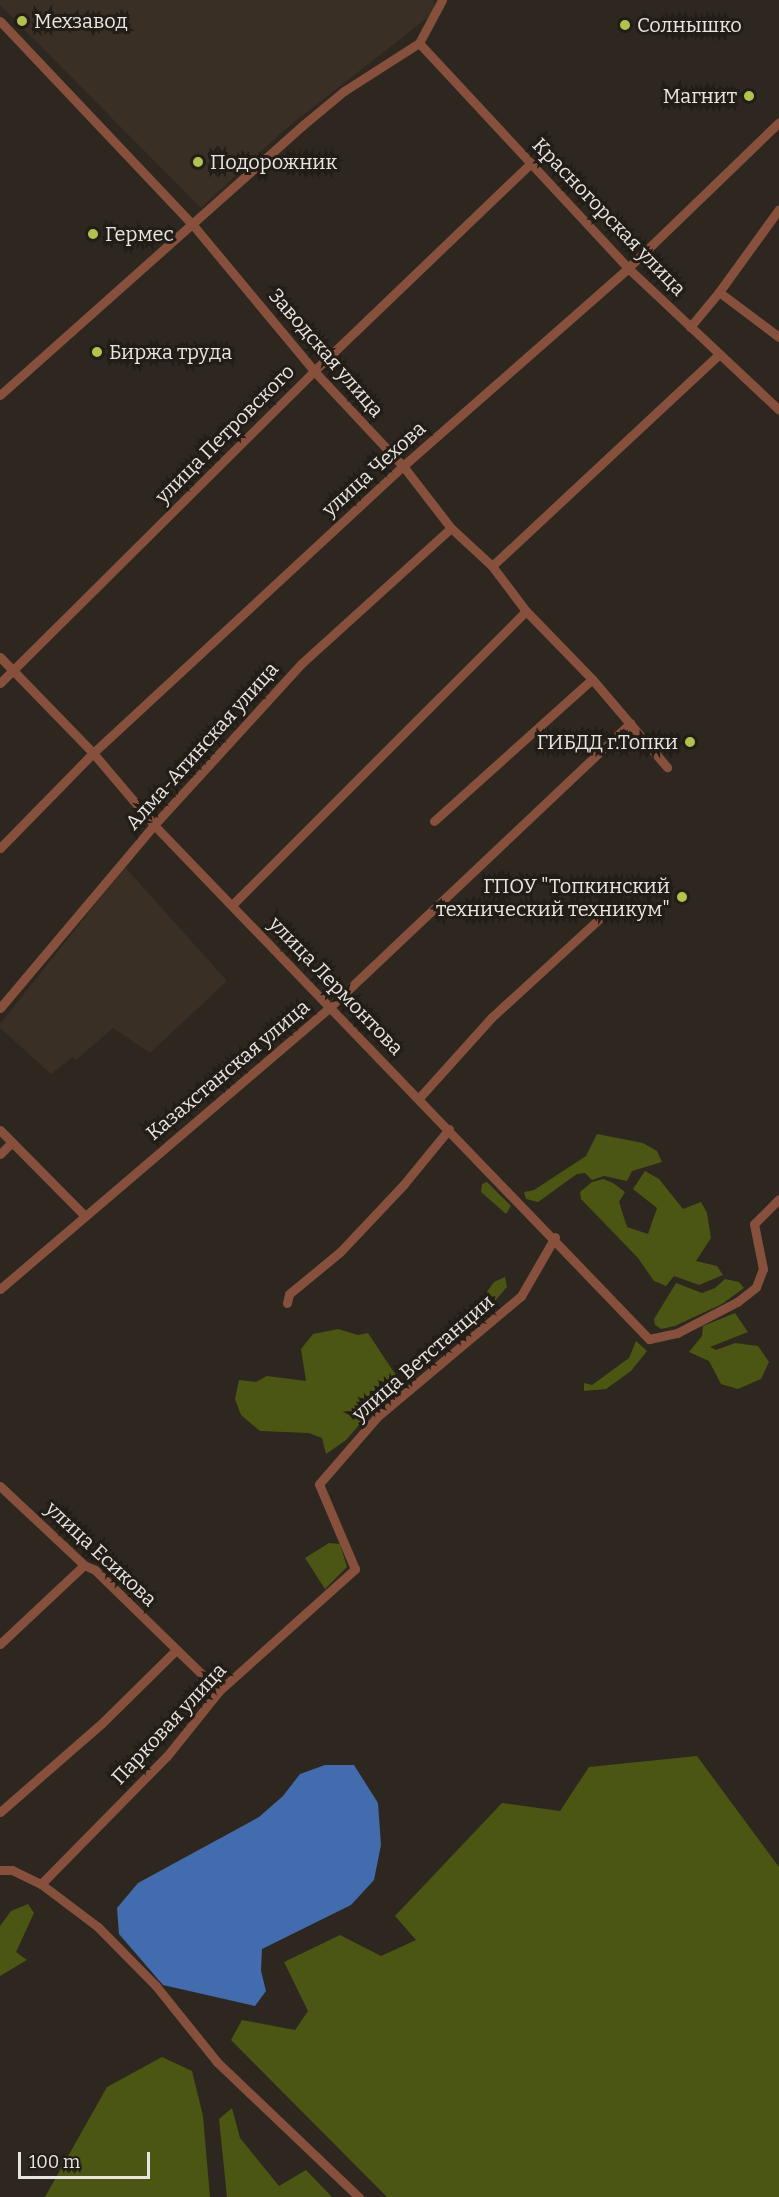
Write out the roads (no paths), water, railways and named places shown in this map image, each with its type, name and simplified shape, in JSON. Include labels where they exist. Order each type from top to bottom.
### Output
[{"type":"street","points":[[0,396],[344,91],[419,43],[442,0]]},
{"type":"street","name":"Заводская улица","points":[[0,21],[193,225],[314,370],[403,466],[451,528],[492,566],[526,611],[592,679],[667,767]]},
{"type":"street","name":"Красногорская улица","points":[[419,43],[628,268],[779,410]]},
{"type":"street","name":"улица Чехова","points":[[0,848],[93,753],[403,466],[628,268],[779,122]]},
{"type":"street","name":"улица Петровского","points":[[0,683],[314,370],[531,163]]},
{"type":"street","points":[[690,327],[719,292],[779,209]]},
{"type":"street","points":[[719,292],[779,336]]},
{"type":"street","points":[[492,566],[719,354]]},
{"type":"street","name":"Алма-Атинская улица","points":[[0,1008],[154,825],[302,663],[451,528]]},
{"type":"street","points":[[233,904],[526,611]]},
{"type":"street","name":"улица Лермонтова","points":[[0,657],[93,753],[154,825],[332,1006],[649,1339],[677,1333],[737,1302],[756,1287],[763,1269],[754,1224],[779,1199]]},
{"type":"street","points":[[434,821],[592,679]]},
{"type":"street","name":"Казахстанская улица","points":[[0,1289],[84,1215],[332,1006],[630,723]]},
{"type":"street","points":[[419,1098],[492,1017],[598,920]]},
{"type":"street","points":[[287,1303],[289,1294],[340,1252],[396,1192],[448,1129]]},
{"type":"street","points":[[0,1130],[84,1215]]},
{"type":"street","points":[[0,1154],[12,1142]]},
{"type":"street","name":"улица Ветстанции","points":[[355,1569],[319,1484],[378,1416],[521,1296],[555,1238]]},
{"type":"street","name":"улица Есикова","points":[[0,1486],[84,1565],[95,1570],[219,1691]]},
{"type":"street","points":[[0,1644],[84,1565]]},
{"type":"street","name":"Парковая улица","points":[[41,1884],[167,1756],[219,1691],[355,1569]]},
{"type":"street","points":[[0,1812],[102,1723],[176,1650]]},
{"type":"street","points":[[0,1869],[12,1870],[41,1884],[98,1927],[156,1986],[217,2062],[359,2197]]},
{"type":"water","points":[[325,1765],[354,1765],[378,1803],[381,1845],[374,1880],[351,1905],[262,1949],[261,1971],[266,1991],[255,2006],[163,1985],[119,1934],[117,1908],[138,1883],[259,1817],[283,1796],[300,1774]]},
{"type":"place","name":"Мехзавод","points":[[22,21]]},
{"type":"place","name":"Солнышко","points":[[625,25]]},
{"type":"place","name":"Магнит","points":[[749,96]]},
{"type":"place","name":"Подорожник","points":[[198,162]]},
{"type":"place","name":"Гермес","points":[[93,234]]},
{"type":"place","name":"Биржа труда","points":[[97,352]]},
{"type":"place","name":"ГИБДД г.Топки","points":[[690,742]]},
{"type":"place","name":"ГПОУ \"Топкинский технический техникум\"","points":[[682,897]]}]
